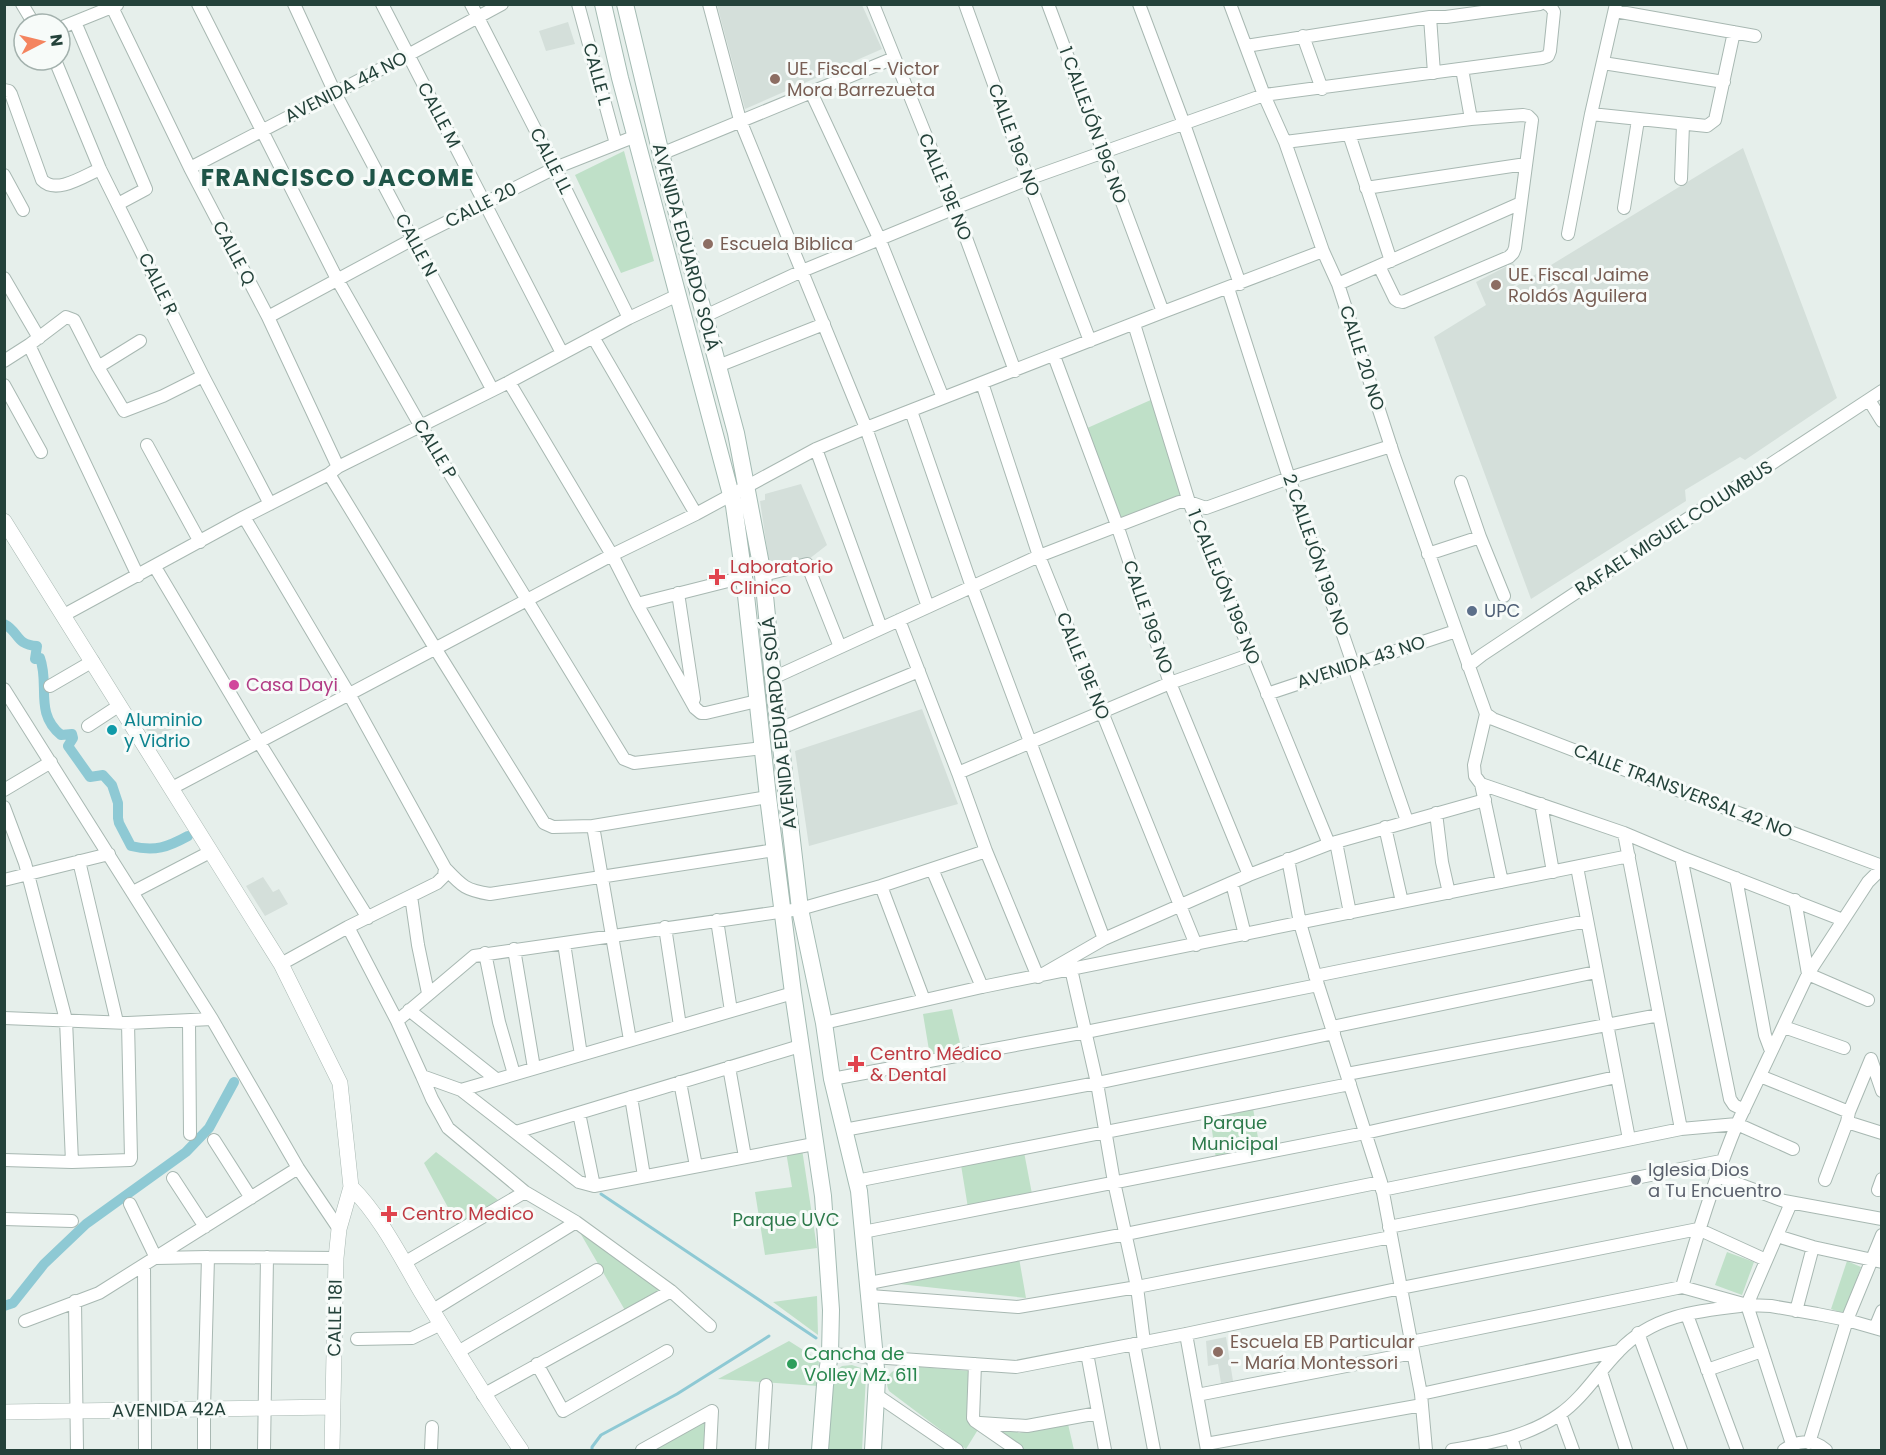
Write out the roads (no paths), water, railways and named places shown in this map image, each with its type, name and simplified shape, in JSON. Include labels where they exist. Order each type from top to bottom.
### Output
[{"type":"main road","name":"AVENIDA EDUARDO SOLÁ","points":[[603,4],[620,78],[732,494],[744,577],[782,911],[823,1196],[831,1310],[830,1354],[820,1450]]},
{"type":"main road","name":"AVENIDA EDUARDO SOLÁ","points":[[625,4],[661,154],[736,433],[763,575],[800,909],[824,1023],[832,1079],[856,1181],[863,1232],[878,1396],[873,1450]]},
{"type":"main road","points":[[620,78],[640,71]]},
{"type":"street","name":"CALLE P","points":[[198,4],[337,279],[420,425],[624,759],[634,762],[763,748]]},
{"type":"street","name":"CALLE N","points":[[294,4],[334,93],[492,389]]},
{"type":"street","name":"CALLE M","points":[[382,4],[562,353]]},
{"type":"street","name":"CALLE LL","points":[[471,4],[629,318]]},
{"type":"street","name":"AVENIDA 44 NO","points":[[189,168],[502,4]]},
{"type":"street","name":"CALLE L","points":[[578,4],[616,144]]},
{"type":"street","points":[[709,4],[740,120],[866,428],[928,607]]},
{"type":"street","name":"CALLE 19E NO","points":[[873,4],[955,208],[1015,371]]},
{"type":"street","name":"CALLE 19G NO","points":[[965,4],[1090,341]]},
{"type":"street","name":"1 CALLEJÓN 19G NO","points":[[1048,4],[1163,312]]},
{"type":"street","name":"2 CALLEJÓN 19G NO","points":[[1139,4],[1184,124],[1234,286],[1289,478],[1407,821]]},
{"type":"street","points":[[1246,46],[1430,17],[1445,11],[1540,4]]},
{"type":"street","points":[[705,316],[879,238],[1028,179],[1264,96],[1548,56],[1554,12],[1547,4]]},
{"type":"street","name":"CALLE 20 NO","points":[[1231,5],[1264,96],[1285,142],[1323,251],[1338,284],[1428,554],[1486,714]]},
{"type":"street","points":[[72,23],[96,9],[115,6]]},
{"type":"street","name":"CALLE Q","points":[[115,6],[189,168],[268,317],[333,471],[435,648],[544,823],[553,827],[593,826]]},
{"type":"street","points":[[1568,234],[1591,114],[1616,8],[1755,36]]},
{"type":"street","points":[[1430,17],[1434,73]]},
{"type":"street","points":[[75,22],[146,189],[118,204]]},
{"type":"street","points":[[1591,114],[1707,126],[1711,124],[1715,120],[1734,32]]},
{"type":"street","points":[[1303,36],[1322,89]]},
{"type":"street","points":[[661,154],[894,58]]},
{"type":"street","points":[[1603,63],[1724,82]]},
{"type":"street","points":[[1462,69],[1471,119]]},
{"type":"street","name":"CALLE R","points":[[60,72],[100,169],[203,376],[270,504]]},
{"type":"street","points":[[4,90],[11,94],[42,180],[46,185],[59,187],[100,169]]},
{"type":"street","points":[[811,92],[879,238],[943,398]]},
{"type":"street","points":[[1285,142],[1471,119],[1523,115],[1532,120],[1515,248],[1509,257],[1403,302],[1398,302],[1395,298],[1379,266]]},
{"type":"street","points":[[1624,208],[1638,120]]},
{"type":"street","points":[[1681,179],[1683,124]]},
{"type":"street","points":[[1349,134],[1391,261]]},
{"type":"street","name":"CALLE 20","points":[[268,317],[413,239],[555,168],[636,136]]},
{"type":"street","points":[[1366,188],[1526,164]]},
{"type":"street","points":[[4,175],[23,210]]},
{"type":"street","points":[[1338,284],[1521,203]]},
{"type":"street","points":[[172,788],[816,449],[1323,251]]},
{"type":"street","points":[[4,278],[138,576]]},
{"type":"street","points":[[64,615],[420,425],[678,295]]},
{"type":"street","points":[[4,361],[66,317],[74,320],[124,411],[163,396],[203,376]]},
{"type":"street","points":[[718,366],[824,324]]},
{"type":"street","name":"1 CALLEJÓN 19G NO","points":[[1134,324],[1189,502],[1267,694],[1332,843],[1350,913]]},
{"type":"street","points":[[593,337],[696,514]]},
{"type":"street","points":[[98,367],[140,341]]},
{"type":"street","name":"CALLE 19G NO","points":[[1054,356],[1117,525],[1170,683],[1249,875]]},
{"type":"street","points":[[509,382],[612,555],[695,708],[701,713],[706,713],[757,701]]},
{"type":"street","name":"CALLE 19E NO","points":[[982,383],[1040,556],[1196,945]]},
{"type":"street","points":[[4,385],[41,452]]},
{"type":"street","name":"RAFAEL MIGUEL COLUMBUS","points":[[1468,666],[1881,391]]},
{"type":"street","points":[[1869,400],[1881,421]]},
{"type":"street","points":[[911,411],[972,586],[1104,939]]},
{"type":"street","points":[[147,445],[200,542]]},
{"type":"street","points":[[773,678],[972,586],[1117,525],[1179,502],[1189,502],[1206,508],[1289,478],[1391,446]]},
{"type":"street","points":[[816,449],[881,628]]},
{"type":"street","points":[[1461,482],[1504,596]]},
{"type":"street","points":[[244,517],[349,694],[445,868],[462,886],[490,894],[775,850]]},
{"type":"street","points":[[5,521],[281,964],[340,1083],[351,1187],[363,1198],[405,1263],[483,1395],[521,1450]]},
{"type":"street","points":[[1428,554],[1480,537]]},
{"type":"street","points":[[763,575],[807,564],[840,647]]},
{"type":"street","points":[[155,567],[259,742],[368,918]]},
{"type":"street","points":[[637,604],[744,577]]},
{"type":"street","points":[[678,593],[695,708]]},
{"type":"street","points":[[899,620],[986,851],[1038,977]]},
{"type":"street","name":"AVENIDA 43 NO","points":[[1267,694],[1456,631]]},
{"type":"street","points":[[958,773],[1170,683],[1252,654]]},
{"type":"street","points":[[50,686],[93,662]]},
{"type":"street","points":[[780,729],[919,671]]},
{"type":"street","points":[[4,689],[212,1019],[298,1168],[339,1229]]},
{"type":"street","points":[[88,726],[120,705]]},
{"type":"street","points":[[1486,714],[1474,765],[1475,776],[1481,784],[1502,882]]},
{"type":"street","name":"CALLE TRANSVERSAL 42 NO","points":[[1486,714],[1493,719],[1881,867]]},
{"type":"street","points":[[4,790],[51,762]]},
{"type":"street","points":[[1481,784],[1624,832],[1681,857],[1843,920]]},
{"type":"street","points":[[630,1040],[593,826],[768,797]]},
{"type":"street","points":[[1038,977],[1104,939],[1288,859],[1385,827],[1485,800]]},
{"type":"street","points":[[1541,804],[1553,872]]},
{"type":"street","points":[[4,807],[28,874],[66,1020],[72,1162]]},
{"type":"street","points":[[1436,813],[1442,862],[1449,893]]},
{"type":"street","points":[[1385,827],[1402,902]]},
{"type":"street","points":[[1624,832],[1681,1128]]},
{"type":"street","points":[[397,1021],[474,956],[800,909],[881,886],[986,851]]},
{"type":"street","points":[[133,892],[210,852]]},
{"type":"street","points":[[4,880],[109,854]]},
{"type":"street","points":[[824,1023],[982,987],[1629,856]]},
{"type":"street","points":[[1681,857],[1730,1099],[1734,1105],[1744,1110]]},
{"type":"street","points":[[1288,859],[1300,923],[1382,1186],[1422,1400],[1426,1450]]},
{"type":"street","points":[[4,1160],[127,1162],[131,1158],[123,1023],[79,861]]},
{"type":"street","points":[[1577,867],[1629,1139]]},
{"type":"street","points":[[1682,1287],[1698,1229],[1721,1161],[1771,1051],[1808,974],[1868,882],[1881,867]]},
{"type":"street","points":[[281,964],[348,927],[437,883],[444,876],[445,868]]},
{"type":"street","points":[[932,869],[982,987]]},
{"type":"street","points":[[1736,878],[1765,1035],[1771,1051]]},
{"type":"street","points":[[1868,882],[1881,887]]},
{"type":"street","points":[[1232,883],[1245,935]]},
{"type":"street","points":[[881,886],[924,1000]]},
{"type":"street","points":[[411,896],[428,993]]},
{"type":"street","points":[[1795,900],[1808,974]]},
{"type":"street","points":[[717,920],[731,1011]]},
{"type":"street","points":[[832,1079],[1086,1032],[1587,921]]},
{"type":"street","points":[[348,927],[397,1021],[432,1099],[448,1128],[525,1192],[576,1222],[672,1291],[710,1326]]},
{"type":"street","points":[[665,927],[680,1026]]},
{"type":"street","points":[[564,943],[581,1055]]},
{"type":"street","points":[[514,949],[534,1068]]},
{"type":"street","points":[[485,953],[499,1022],[514,1074]]},
{"type":"street","points":[[1071,969],[1097,1083],[1114,1182],[1137,1287],[1139,1343],[1154,1450]]},
{"type":"street","points":[[844,1130],[1097,1083],[1596,972]]},
{"type":"street","points":[[1808,974],[1868,1000]]},
{"type":"street","points":[[461,1090],[793,993]]},
{"type":"street","points":[[409,1010],[496,1079]]},
{"type":"street","points":[[856,1181],[1107,1132],[1606,1024],[1659,1015]]},
{"type":"street","points":[[4,1018],[123,1023],[189,1022],[212,1019]]},
{"type":"street","points":[[189,1022],[190,1134]]},
{"type":"street","points":[[1784,1027],[1844,1048]]},
{"type":"street","points":[[516,1132],[800,1046]]},
{"type":"street","points":[[1825,1180],[1871,1059],[1881,1091]]},
{"type":"street","points":[[729,1067],[745,1157]]},
{"type":"street","points":[[422,1076],[461,1090],[579,1182],[594,1186],[814,1143]]},
{"type":"street","points":[[1760,1076],[1881,1133]]},
{"type":"street","points":[[863,1232],[1365,1133],[1616,1077]]},
{"type":"street","points":[[680,1082],[696,1167]]},
{"type":"street","points":[[631,1097],[644,1176]]},
{"type":"street","points":[[579,1113],[594,1186]]},
{"type":"street","points":[[869,1290],[1126,1234],[1681,1128],[1737,1124],[1793,1149]]},
{"type":"street","points":[[214,1140],[251,1198]]},
{"type":"street","points":[[869,1290],[1018,1307],[1137,1287],[1721,1161]]},
{"type":"street","points":[[25,1320],[99,1293],[298,1168]]},
{"type":"street","points":[[1717,1176],[1791,1203],[1881,1219]]},
{"type":"street","points":[[173,1178],[206,1227]]},
{"type":"street","name":"CALLE 18I","points":[[332,1450],[336,1258],[339,1229],[351,1187]]},
{"type":"street","points":[[405,1263],[525,1192]]},
{"type":"street","points":[[1791,1203],[1747,1305],[1788,1447],[1809,1443],[1819,1445],[1826,1450]]},
{"type":"street","points":[[130,1204],[156,1258]]},
{"type":"street","points":[[4,1219],[72,1221]]},
{"type":"street","points":[[433,1310],[576,1222]]},
{"type":"street","points":[[830,1354],[1016,1367],[1698,1229],[1766,1260]]},
{"type":"street","points":[[1809,1443],[1847,1320],[1876,1261],[1881,1235]]},
{"type":"street","points":[[1777,1236],[1813,1247],[1876,1261]]},
{"type":"street","points":[[1796,1311],[1813,1247]]},
{"type":"street","points":[[204,1450],[208,1257]]},
{"type":"street","points":[[264,1450],[267,1257]]},
{"type":"street","points":[[156,1258],[336,1258]]},
{"type":"street","points":[[144,1265],[144,1450]]},
{"type":"street","points":[[458,1352],[597,1270]]},
{"type":"street","points":[[1197,1395],[1682,1287],[1747,1305]]},
{"type":"street","points":[[483,1395],[672,1291]]},
{"type":"street","points":[[75,1301],[77,1450]]},
{"type":"street","points":[[1452,1450],[1512,1438],[1560,1414],[1618,1351],[1638,1333],[1662,1320],[1712,1309],[1747,1305],[1771,1306],[1847,1320],[1878,1329],[1881,1311]]},
{"type":"street","points":[[1687,1315],[1737,1450]]},
{"type":"street","points":[[357,1339],[412,1338],[441,1324]]},
{"type":"street","points":[[1638,1333],[1681,1450]]},
{"type":"street","points":[[1186,1334],[1206,1447],[1422,1400],[1618,1351]]},
{"type":"street","points":[[537,1364],[563,1411],[667,1351]]},
{"type":"street","points":[[1707,1370],[1762,1351]]},
{"type":"street","points":[[1087,1353],[1105,1450]]},
{"type":"street","points":[[975,1364],[972,1414],[975,1421],[1017,1450]]},
{"type":"street","points":[[1601,1372],[1626,1450]]},
{"type":"street","points":[[762,1450],[766,1385]]},
{"type":"street","points":[[878,1396],[957,1450]]},
{"type":"street","name":"AVENIDA 42A","points":[[4,1412],[333,1407]]},
{"type":"street","points":[[642,1450],[712,1411],[710,1450]]},
{"type":"street","points":[[980,1423],[1027,1426],[1098,1413]]},
{"type":"street","points":[[1560,1414],[1572,1450]]},
{"type":"street","points":[[431,1450],[432,1427]]},
{"type":"street","points":[[1512,1438],[1515,1450]]},
{"type":"waterway","points":[[4,624],[25,643],[37,646],[35,659],[40,658],[43,668],[45,708],[48,717],[61,735],[72,734],[73,738],[68,746],[90,777],[103,775],[112,785],[118,803],[119,823],[131,846],[147,849],[161,847],[188,836]]},
{"type":"waterway","points":[[4,1306],[13,1303],[44,1264],[86,1224],[186,1152],[209,1128],[234,1082]]},
{"type":"waterway","points":[[601,1194],[816,1338]]},
{"type":"waterway","points":[[592,1450],[601,1435],[677,1394],[769,1336]]},
{"type":"place","name":"UE. Fiscal - Victor Mora Barrezueta","points":[[775,79]]},
{"type":"place","name":"Escuela Biblica","points":[[708,244]]},
{"type":"place","name":"UE. Fiscal Jaime Roldós Aguilera","points":[[1496,285]]},
{"type":"place","name":"Laboratorio Clinico","points":[[717,577]]},
{"type":"place","name":"UPC","points":[[1472,611]]},
{"type":"place","name":"Casa Dayi","points":[[234,685]]},
{"type":"place","name":"Aluminio y Vidrio","points":[[112,730]]},
{"type":"place","name":"Centro Médico & Dental","points":[[856,1064]]},
{"type":"place","name":"Iglesia Dios a Tu Encuentro","points":[[1636,1180]]},
{"type":"place","name":"Centro Medico","points":[[389,1214]]},
{"type":"place","name":"Escuela EB Particular - María Montessori","points":[[1218,1352]]},
{"type":"place","name":"Cancha de Volley Mz. 611","points":[[792,1364]]},
{"type":"district","name":"FRANCISCO JACOME","points":[[338,178]]},
{"type":"park label","name":"Parque Municipal","points":[[1235,1133]]},
{"type":"park label","name":"Parque UVC","points":[[786,1220]]}]
